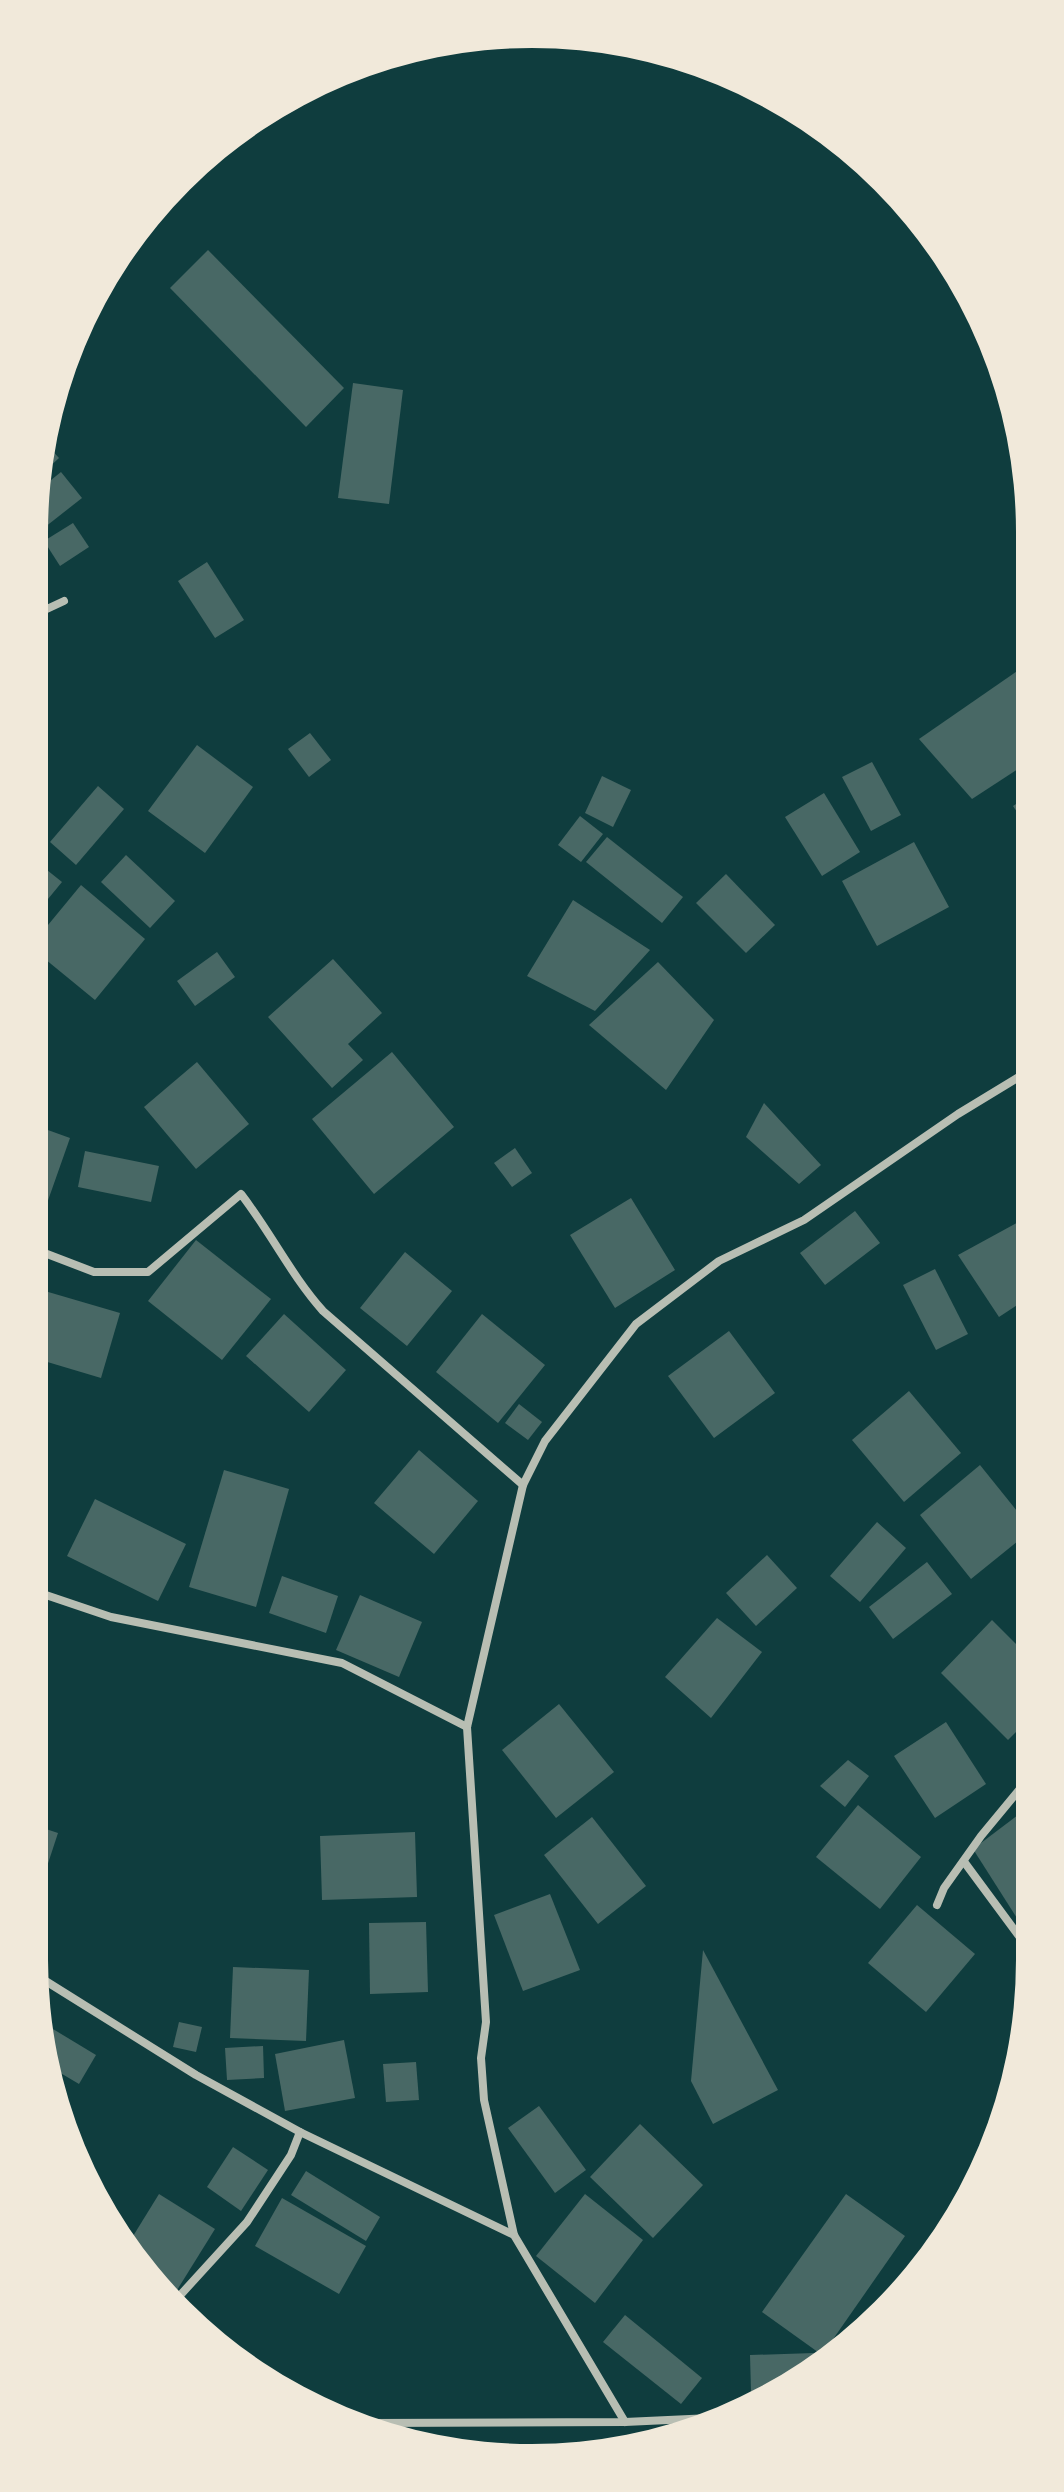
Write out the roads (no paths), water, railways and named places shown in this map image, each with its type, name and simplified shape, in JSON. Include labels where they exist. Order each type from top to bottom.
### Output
[{"type":"street","points":[[48,608],[64,601]]},
{"type":"street","points":[[625,2422],[514,2235],[484,2100],[481,2058],[486,2022],[467,1727],[523,1485],[545,1441],[636,1324],[719,1261],[804,1220],[958,1114],[1016,1079]]},
{"type":"street","points":[[48,1254],[94,1272],[148,1272],[241,1194],[272,1235],[294,1278],[323,1311],[523,1485]]},
{"type":"street","points":[[48,1596],[111,1617],[342,1663],[467,1727]]},
{"type":"street","points":[[937,1905],[944,1888],[1016,1794]]},
{"type":"street","points":[[965,1863],[1016,1932]]},
{"type":"street","points":[[49,1983],[196,2075],[300,2132],[514,2235]]},
{"type":"street","points":[[182,2293],[247,2222],[291,2155],[300,2132]]},
{"type":"street","points":[[391,2423],[684,2419]]}]
